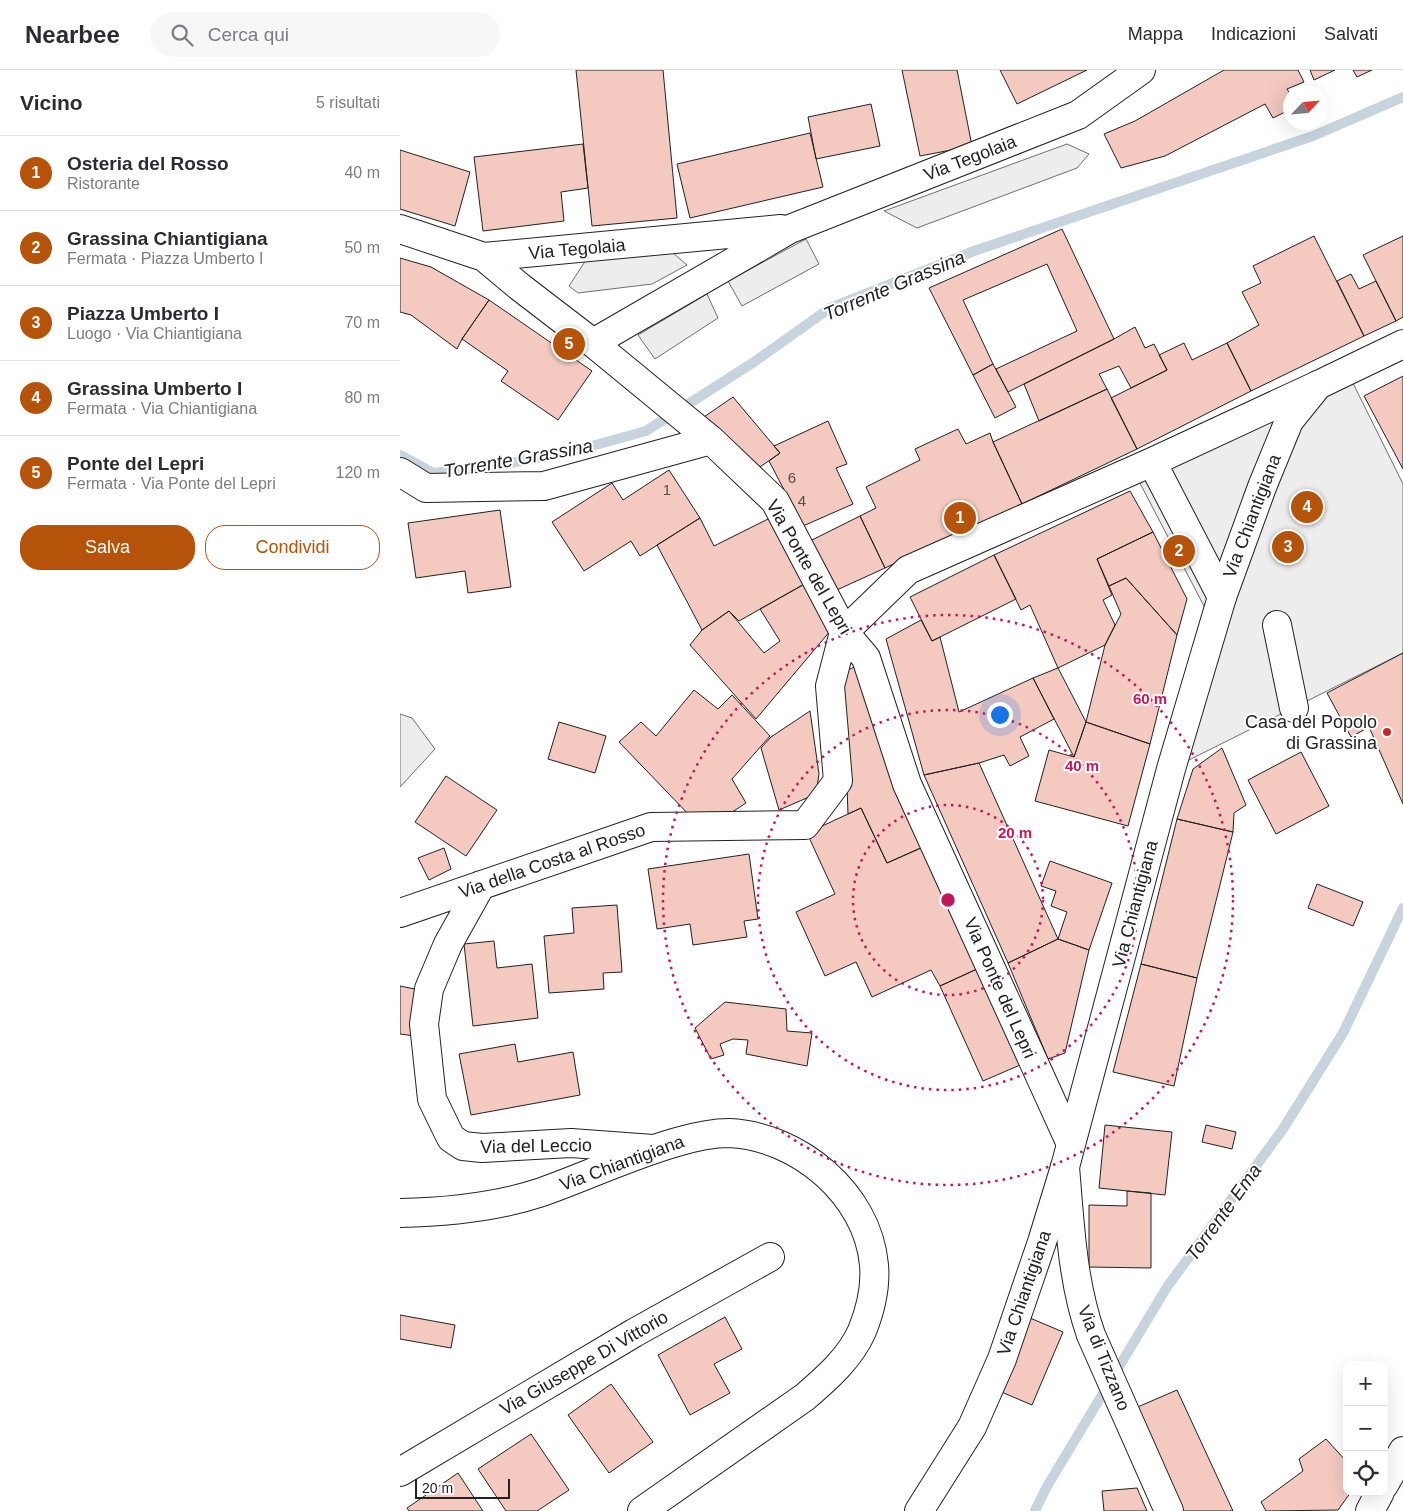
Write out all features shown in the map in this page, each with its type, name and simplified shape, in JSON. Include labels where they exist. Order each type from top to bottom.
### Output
[{"type":"street","name":"Via Tegolaia","points":[[593,343],[790,228],[1078,115],[1141,70]]},
{"type":"street","name":"Via Tegolaia","points":[[484,257],[790,228]]},
{"type":"street","points":[[400,229],[484,257]]},
{"type":"street","name":"Via Ponte del Lepri","points":[[484,257],[711,440],[775,501],[844,632],[866,658],[907,784],[1068,1154]]},
{"type":"street","name":"Via Chiantigiana","points":[[919,1511],[972,1427],[1002,1359],[1042,1242],[1068,1154],[1171,769],[1222,597],[1262,487],[1290,421],[1318,385],[1403,344]]},
{"type":"street","points":[[844,632],[908,570],[1152,462],[1318,385]]},
{"type":"street","points":[[400,472],[426,488],[544,486],[711,440]]},
{"type":"street","points":[[1152,462],[1222,597]]},
{"type":"street","points":[[1276,625],[1294,708]]},
{"type":"street","name":"Via della Costa al Rosso","points":[[400,913],[650,826],[805,825],[838,781],[830,686],[844,632]]},
{"type":"street","name":"Via del Leccio","points":[[481,886],[448,944],[429,989],[424,1024],[432,1099],[452,1138],[463,1146],[482,1148],[571,1143],[653,1149]]},
{"type":"street","name":"Via Chiantigiana","points":[[400,1213],[465,1209],[503,1202],[540,1192],[653,1149],[697,1136],[728,1133],[756,1137],[790,1150],[815,1164],[848,1199],[863,1222],[870,1244],[874,1265],[874,1288],[861,1333],[847,1356],[805,1396],[642,1511]]},
{"type":"street","name":"Via di Tizzano","points":[[1068,1154],[1074,1265],[1082,1308],[1091,1335],[1169,1511]]},
{"type":"street","name":"Via Giuseppe Di Vittorio","points":[[400,1472],[634,1333],[770,1257]]},
{"type":"street","points":[[1388,1478],[1403,1451]]},
{"type":"street","points":[[1370,1511],[1378,1496]]},
{"type":"shaded area","points":[[1067,144],[1089,154],[1077,168],[917,228],[884,211]]},
{"type":"shaded area","points":[[806,239],[819,264],[742,306],[728,281]]},
{"type":"shaded area","points":[[673,253],[687,265],[652,284],[578,293],[569,286],[586,260]]},
{"type":"shaded area","points":[[707,294],[718,318],[655,359],[638,335]]},
{"type":"shaded area","points":[[1344,365],[1403,484],[1403,653],[1187,761],[1206,610],[1130,464]]},
{"type":"shaded area","points":[[400,714],[412,718],[435,749],[400,787]]},
{"type":"building","points":[[576,70],[663,70],[677,218],[592,226]]},
{"type":"building","points":[[902,70],[957,70],[972,146],[920,156]]},
{"type":"building","points":[[1000,70],[1087,70],[1017,104]]},
{"type":"building","points":[[1224,70],[1298,70],[1304,82],[1297,85],[1283,85],[1283,113],[1273,118],[1265,104],[1165,156],[1121,168],[1104,134],[1135,121]]},
{"type":"building","points":[[1310,70],[1335,70],[1314,80]]},
{"type":"building","points":[[1353,70],[1372,70],[1357,77]]},
{"type":"building","points":[[871,104],[880,146],[816,159],[808,117]]},
{"type":"building","points":[[810,133],[823,187],[690,218],[677,164]]},
{"type":"building","points":[[583,144],[588,188],[561,192],[564,221],[483,231],[474,157]]},
{"type":"building","points":[[400,150],[470,172],[455,226],[400,209]]},
{"type":"building","points":[[1062,229],[1114,339],[1008,392],[996,369],[1077,331],[1047,264],[963,300],[993,364],[973,375],[929,288]]},
{"type":"building","points":[[1314,236],[1364,336],[1251,391],[1227,343],[1259,325],[1242,292],[1261,283],[1253,266]]},
{"type":"building","points":[[1403,236],[1403,317],[1396,321],[1363,255]]},
{"type":"building","points":[[400,258],[431,267],[489,300],[457,349],[411,315],[400,312]]},
{"type":"building","points":[[1351,274],[1359,289],[1376,281],[1396,321],[1364,336],[1337,281]]},
{"type":"building","points":[[489,300],[592,371],[558,420],[501,381],[508,371],[462,339]]},
{"type":"building","points":[[1135,327],[1145,348],[1154,344],[1167,370],[1131,388],[1119,366],[1099,374],[1107,389],[1039,421],[1024,384]]},
{"type":"building","points":[[1184,343],[1192,360],[1227,343],[1251,391],[1137,449],[1111,398],[1167,370],[1159,355]]},
{"type":"building","points":[[993,364],[1016,407],[995,418],[973,375]]},
{"type":"building","points":[[1403,376],[1403,469],[1364,396]]},
{"type":"building","points":[[1107,389],[1137,449],[1022,504],[993,442]]},
{"type":"building","points":[[733,397],[780,453],[757,469],[701,419]]},
{"type":"building","points":[[828,421],[847,464],[836,468],[853,504],[803,526],[769,461],[780,453],[774,446]]},
{"type":"building","points":[[958,429],[966,444],[990,433],[1022,504],[885,568],[860,516],[876,508],[866,487],[920,460],[915,449]]},
{"type":"building","points":[[669,470],[700,518],[640,556],[631,541],[584,571],[552,522],[612,483],[623,500]]},
{"type":"building","points":[[1130,491],[1153,532],[1097,559],[1112,595],[1103,600],[1115,625],[1105,645],[1058,668],[1030,605],[1021,610],[994,555]]},
{"type":"building","points":[[500,510],[511,587],[468,593],[465,571],[416,578],[408,523]]},
{"type":"building","points":[[860,516],[885,568],[828,594],[804,544]]},
{"type":"building","points":[[772,517],[808,582],[739,621],[729,611],[702,630],[657,545],[700,518],[714,546]]},
{"type":"building","points":[[1153,532],[1187,599],[1177,635],[1126,578],[1109,586],[1097,559]]},
{"type":"building","points":[[994,555],[1016,599],[932,641],[910,597]]},
{"type":"building","points":[[1126,578],[1177,635],[1150,744],[1086,722],[1105,645],[1121,614],[1109,586]]},
{"type":"building","points":[[808,582],[831,630],[756,719],[690,645],[702,630],[729,611],[764,653],[780,641],[760,609]]},
{"type":"building","points":[[921,620],[932,641],[940,637],[959,712],[1033,678],[1054,719],[1020,737],[1029,756],[1010,766],[1004,755],[979,763],[924,775],[886,639]]},
{"type":"building","name":"Casa del Popolo di Grassina","points":[[1403,653],[1403,804],[1369,727],[1351,737],[1327,693]]},
{"type":"building","points":[[861,663],[884,759],[923,847],[887,863],[861,808],[848,814],[843,673]]},
{"type":"building","points":[[1058,668],[1086,722],[1074,757],[1033,678]]},
{"type":"building","points":[[694,690],[718,709],[732,695],[770,736],[732,779],[746,803],[723,818],[692,818],[619,742],[641,722],[656,736]]},
{"type":"building","points":[[810,711],[819,774],[816,794],[779,810],[761,748],[771,737]]},
{"type":"building","points":[[559,722],[606,736],[595,773],[548,759]]},
{"type":"building","points":[[1086,722],[1150,744],[1128,826],[1035,801],[1049,750],[1074,757]]},
{"type":"building","points":[[1222,748],[1246,805],[1234,813],[1233,832],[1177,819],[1193,769]]},
{"type":"building","points":[[1301,752],[1329,806],[1276,834],[1248,780]]},
{"type":"building","points":[[979,763],[1058,939],[1008,963],[924,775]]},
{"type":"building","points":[[446,776],[497,810],[466,856],[415,822]]},
{"type":"building","points":[[861,808],[887,863],[923,847],[977,969],[940,986],[931,970],[872,997],[856,962],[825,976],[796,912],[835,894],[807,833]]},
{"type":"building","points":[[1177,819],[1233,832],[1197,978],[1141,964]]},
{"type":"building","points":[[444,848],[451,869],[429,880],[418,858]]},
{"type":"building","points":[[749,854],[758,919],[744,921],[747,937],[693,945],[690,924],[657,929],[648,869]]},
{"type":"building","points":[[1050,861],[1112,883],[1089,950],[1058,939],[1067,912],[1051,906],[1056,891],[1041,886]]},
{"type":"building","points":[[1317,884],[1363,902],[1353,926],[1308,908]]},
{"type":"building","points":[[617,905],[622,972],[603,973],[604,989],[549,993],[544,936],[574,933],[572,908]]},
{"type":"building","points":[[1058,939],[1089,950],[1065,1053],[1048,1059],[1008,963]]},
{"type":"building","points":[[494,941],[497,968],[532,964],[538,1018],[473,1026],[464,944]]},
{"type":"building","points":[[1141,964],[1197,978],[1174,1086],[1113,1072]]},
{"type":"building","points":[[977,969],[1020,1065],[983,1081],[940,986]]},
{"type":"building","points":[[400,986],[420,990],[415,1036],[400,1034]]},
{"type":"building","points":[[725,1002],[786,1009],[787,1031],[812,1033],[807,1066],[746,1054],[748,1040],[733,1039],[720,1044],[724,1055],[711,1059],[695,1028]]},
{"type":"building","points":[[515,1044],[518,1062],[573,1052],[580,1095],[471,1115],[459,1054]]},
{"type":"building","points":[[1105,1125],[1172,1132],[1165,1195],[1099,1188]]},
{"type":"building","points":[[1206,1125],[1236,1132],[1232,1149],[1202,1142]]},
{"type":"building","points":[[1127,1191],[1151,1193],[1151,1268],[1089,1267],[1089,1205],[1127,1206]]},
{"type":"building","points":[[400,1315],[455,1325],[451,1348],[400,1339]]},
{"type":"building","points":[[725,1317],[742,1349],[714,1364],[730,1393],[690,1415],[658,1355]]},
{"type":"building","points":[[1030,1318],[1063,1332],[1032,1405],[999,1391]]},
{"type":"building","points":[[611,1384],[653,1442],[609,1473],[568,1415]]},
{"type":"building","points":[[1177,1390],[1233,1511],[1180,1511],[1133,1409]]},
{"type":"building","points":[[531,1434],[569,1490],[537,1511],[506,1511],[478,1469]]},
{"type":"building","points":[[1326,1439],[1343,1458],[1343,1496],[1348,1496],[1338,1510],[1266,1511],[1261,1502],[1303,1471],[1299,1459]]},
{"type":"building","points":[[458,1473],[483,1511],[409,1511],[407,1508]]},
{"type":"building","points":[[1137,1488],[1147,1511],[1104,1511],[1102,1491]]},
{"type":"waterway","name":"Torrente Grassina","points":[[400,455],[433,473],[510,463],[570,452],[646,431],[754,362],[830,308],[974,251],[1313,136],[1403,97]]},
{"type":"waterway","name":"Torrente Ema","points":[[1035,1511],[1046,1488],[1167,1287],[1283,1129],[1343,1033],[1403,908]]},
{"type":"place","name":"Ponte del Lepri","points":[[569,344]]},
{"type":"place","name":"Grassina Umberto I","points":[[1307,507]]},
{"type":"place","name":"Osteria del Rosso","points":[[960,518]]},
{"type":"place","name":"Piazza Umberto I","points":[[1288,547]]},
{"type":"place","name":"Grassina Chiantigiana","points":[[1179,551]]},
{"type":"place","name":"Casa del Popolo di Grassina","points":[[1387,732]]}]
